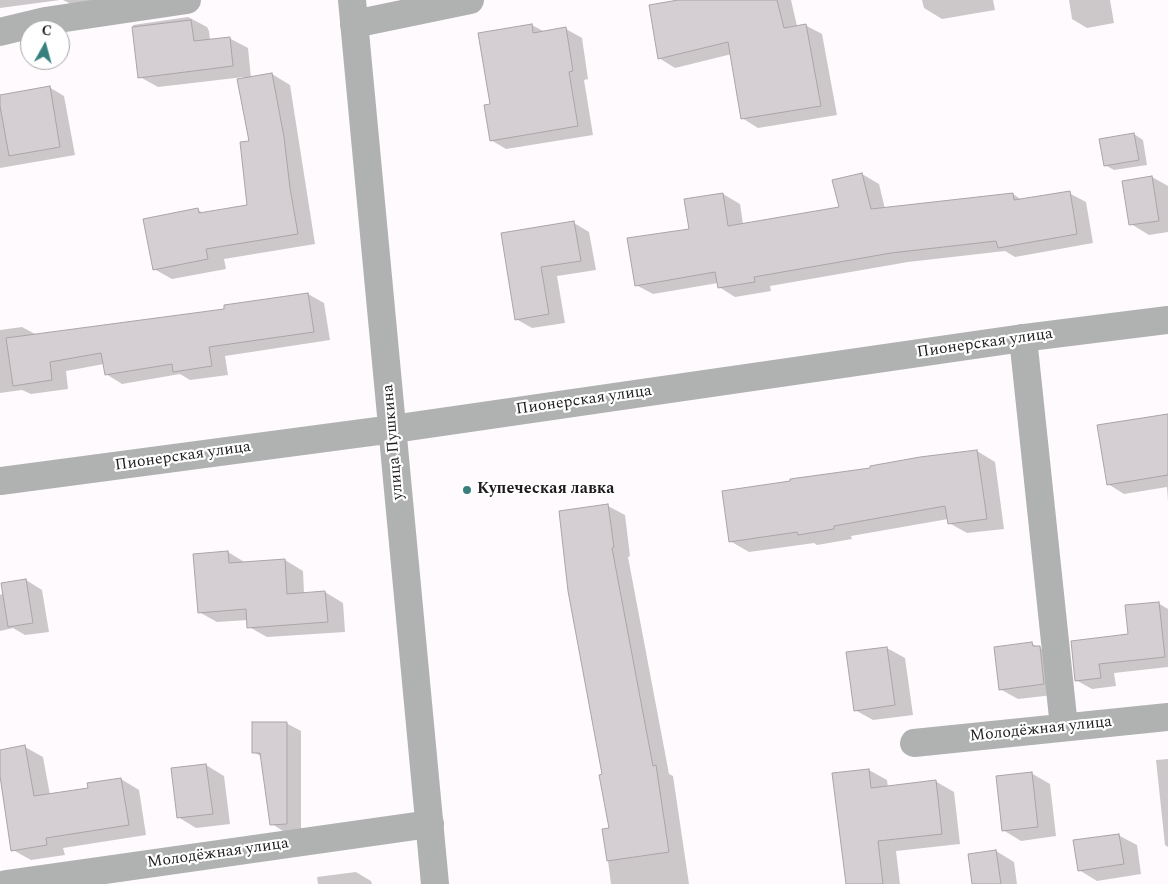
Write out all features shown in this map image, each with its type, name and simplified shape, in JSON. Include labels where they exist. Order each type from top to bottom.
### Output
[{"type":"street","points":[[0,32],[45,21],[187,0]]},
{"type":"street","points":[[353,12],[470,0]]},
{"type":"street","name":"улица Пушкина","points":[[353,12],[435,884]]},
{"type":"street","name":"Пионерская улица","points":[[0,481],[393,429],[1023,338],[1168,320]]},
{"type":"street","points":[[1023,338],[1064,727]]},
{"type":"street","name":"Молодёжная улица","points":[[914,743],[1168,716]]},
{"type":"street","name":"Молодёжная улица","points":[[6,884],[430,824]]},
{"type":"building","points":[[678,0],[777,0],[784,28],[806,24],[821,106],[741,119],[728,42],[658,59],[649,5]]},
{"type":"building","points":[[191,20],[194,41],[230,37],[233,66],[138,78],[132,27]]},
{"type":"building","points":[[532,24],[533,33],[566,27],[573,71],[569,72],[578,126],[490,141],[484,105],[490,104],[478,33]]},
{"type":"building","points":[[272,73],[284,137],[298,234],[206,249],[208,259],[153,270],[143,219],[198,208],[199,213],[247,205],[240,142],[249,141],[237,79]]},
{"type":"building","points":[[50,86],[60,147],[9,156],[0,106],[0,95]]},
{"type":"building","points":[[1134,133],[1139,160],[1104,166],[1099,139]]},
{"type":"building","points":[[862,173],[871,209],[1013,193],[1014,200],[1070,191],[1077,234],[998,248],[996,241],[891,253],[754,277],[755,282],[718,288],[715,272],[635,286],[627,238],[689,229],[684,199],[723,193],[728,226],[839,207],[832,180]]},
{"type":"building","points":[[1152,176],[1159,221],[1129,225],[1122,181]]},
{"type":"building","points":[[574,221],[581,261],[541,267],[549,314],[515,320],[501,233]]},
{"type":"building","points":[[308,293],[314,332],[209,347],[212,366],[173,372],[172,364],[105,375],[101,353],[50,362],[52,380],[13,386],[6,338],[224,309],[224,305]]},
{"type":"building","points":[[1168,414],[1168,475],[1107,485],[1097,425]]},
{"type":"building","points":[[977,450],[987,519],[948,524],[945,506],[834,526],[834,529],[798,535],[797,532],[729,542],[722,491],[870,468],[870,466],[920,457]]},
{"type":"building","points":[[608,504],[614,547],[612,548],[653,766],[656,765],[669,852],[607,861],[602,829],[609,828],[599,775],[602,774],[568,591],[559,511]]},
{"type":"building","points":[[228,551],[229,563],[285,559],[287,594],[325,591],[328,622],[247,628],[246,609],[198,613],[193,554]]},
{"type":"building","points":[[26,579],[33,623],[8,627],[1,583]]},
{"type":"building","points":[[1159,602],[1165,657],[1099,664],[1101,678],[1075,681],[1071,641],[1128,634],[1125,605]]},
{"type":"building","points":[[1032,642],[1033,646],[1040,646],[1044,684],[999,690],[994,647]]},
{"type":"building","points":[[887,647],[895,705],[854,711],[846,652]]},
{"type":"building","points":[[252,722],[287,722],[287,824],[270,825],[260,753],[252,753]]},
{"type":"building","points":[[25,745],[34,796],[88,788],[87,783],[121,778],[129,825],[46,838],[47,845],[11,851],[0,776],[0,750]]},
{"type":"building","points":[[206,764],[213,814],[177,818],[171,768]]},
{"type":"building","points":[[869,769],[871,788],[936,780],[942,834],[878,841],[883,884],[846,884],[832,773]]},
{"type":"building","points":[[1032,772],[1038,827],[1002,831],[996,776]]},
{"type":"building","points":[[1119,834],[1124,864],[1078,871],[1073,840]]},
{"type":"building","points":[[996,850],[1001,884],[972,884],[968,854]]},
{"type":"place","name":"Купеческая лавка","points":[[467,490]]}]
